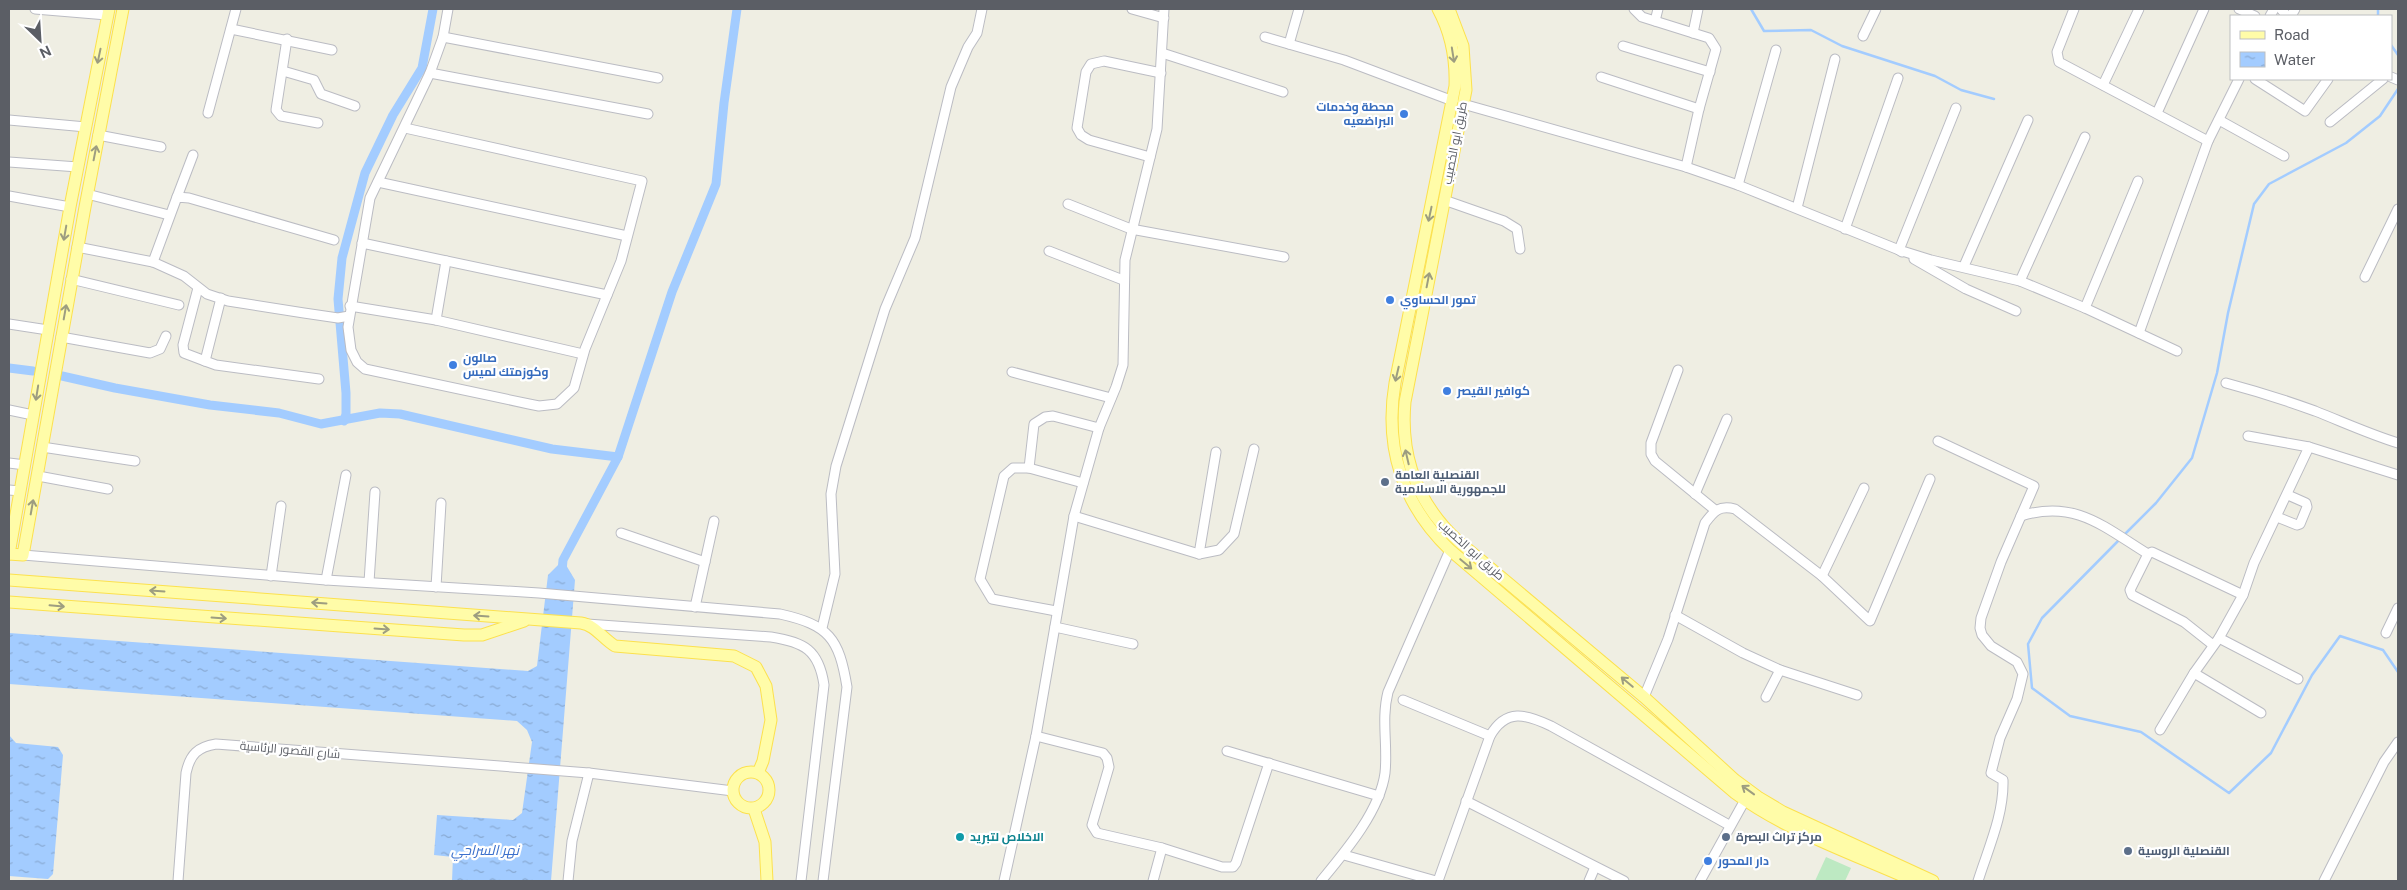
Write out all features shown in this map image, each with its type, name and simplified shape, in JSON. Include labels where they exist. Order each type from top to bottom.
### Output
[{"type":"main road","points":[[108,12],[70,207],[25,465],[14,491],[9,554],[23,555],[77,247],[123,9]]},
{"type":"main road","name":"طريق ابو الخصيب","points":[[1438,9],[1446,25],[1454,55],[1455,86],[1458,103],[1395,383],[1391,416],[1394,450],[1402,482],[1427,526],[1450,550],[1745,800],[1792,826],[1918,879],[1933,881]]},
{"type":"main road","name":"طريق ابو الخصيب","points":[[1449,9],[1459,32],[1465,60],[1444,200],[1405,402],[1404,434],[1414,479],[1427,506],[1446,531],[1644,697],[1735,780],[1783,812],[1918,879]]},
{"type":"main road","points":[[9,580],[584,624],[615,646],[734,656],[756,667],[766,686],[771,720],[763,760],[758,773]]},
{"type":"main road","points":[[9,602],[464,635],[482,634],[534,620]]},
{"type":"main road","points":[[1588,667],[1595,656]]},
{"type":"main road","points":[[746,772],[758,773],[767,780],[770,792],[765,803],[754,808],[742,806],[734,797],[733,791],[736,780],[746,772]]},
{"type":"main road","points":[[754,808],[765,842],[766,881]]},
{"type":"street","points":[[35,9],[108,12]]},
{"type":"street","points":[[208,113],[236,9]]},
{"type":"street","points":[[405,128],[642,181],[621,261],[583,354],[574,388],[557,404],[539,406],[365,369],[357,362],[351,350],[344,317],[350,306],[370,198],[430,73],[443,37],[448,9]]},
{"type":"street","points":[[822,628],[835,574],[831,494],[836,466],[885,309],[915,238],[951,87],[968,47],[977,33],[982,9]]},
{"type":"street","points":[[1004,881],[1036,736],[1055,627],[1056,611],[1074,516],[1099,428],[1120,376],[1123,360],[1123,280],[1125,260],[1157,129],[1164,13],[1132,9]]},
{"type":"street","points":[[1289,44],[1299,9]]},
{"type":"street","points":[[1634,9],[1642,17],[1709,38],[1716,49],[1699,109],[1686,167]]},
{"type":"street","points":[[1655,21],[1658,9]]},
{"type":"street","points":[[1694,33],[1698,9]]},
{"type":"street","points":[[1863,36],[1876,9]]},
{"type":"street","points":[[2074,9],[2056,52],[2059,62],[2208,141]]},
{"type":"street","points":[[2103,84],[2139,9]]},
{"type":"street","points":[[2157,113],[2204,9]]},
{"type":"street","points":[[2239,9],[2253,15]]},
{"type":"street","points":[[231,29],[287,39],[332,50]]},
{"type":"street","points":[[443,37],[658,78]]},
{"type":"street","points":[[1265,37],[1344,60],[1458,103],[1686,167],[1797,208],[1898,250],[1931,260],[1964,266],[2020,281],[2085,308],[2177,352]]},
{"type":"street","points":[[287,39],[283,71],[275,108],[281,116],[318,123]]},
{"type":"street","points":[[1623,46],[1710,72]]},
{"type":"street","points":[[1738,185],[1776,50]]},
{"type":"street","points":[[1162,53],[1283,92]]},
{"type":"street","points":[[1797,208],[1835,59]]},
{"type":"street","points":[[1150,157],[1088,140],[1081,135],[1077,128],[1086,72],[1091,64],[1104,61],[1161,73]]},
{"type":"street","points":[[283,71],[314,80],[321,94],[355,106]]},
{"type":"street","points":[[430,73],[648,114]]},
{"type":"street","points":[[1602,77],[1699,109]]},
{"type":"street","points":[[1845,229],[1898,78]]},
{"type":"street","points":[[2139,333],[2208,141],[2239,80]]},
{"type":"street","points":[[2257,80],[2305,111],[2327,80]]},
{"type":"street","points":[[2330,122],[2382,80]]},
{"type":"street","points":[[1898,250],[1956,108]]},
{"type":"street","points":[[9,120],[86,127]]},
{"type":"street","points":[[1964,266],[2028,120]]},
{"type":"street","points":[[2219,120],[2284,156]]},
{"type":"street","points":[[98,135],[162,147]]},
{"type":"street","points":[[2020,281],[2085,137]]},
{"type":"street","points":[[153,262],[193,155]]},
{"type":"street","points":[[9,162],[78,167]]},
{"type":"street","points":[[2085,308],[2138,181]]},
{"type":"street","points":[[378,182],[627,236]]},
{"type":"street","points":[[87,194],[169,215]]},
{"type":"street","points":[[9,196],[70,207]]},
{"type":"street","points":[[177,197],[189,198],[334,240]]},
{"type":"street","points":[[1444,200],[1504,221],[1512,226],[1516,229],[1520,249]]},
{"type":"street","points":[[1068,204],[1132,229],[1284,257]]},
{"type":"street","points":[[2365,277],[2398,209]]},
{"type":"street","points":[[362,243],[608,295]]},
{"type":"street","points":[[77,247],[153,262],[184,276],[198,288],[221,298],[344,317]]},
{"type":"street","points":[[1049,250],[1123,280]]},
{"type":"street","points":[[1898,250],[1966,290],[2016,311]]},
{"type":"street","points":[[436,320],[446,261]]},
{"type":"street","points":[[71,280],[179,306]]},
{"type":"street","points":[[198,288],[183,346],[184,353],[216,365],[319,379]]},
{"type":"street","points":[[205,361],[221,298]]},
{"type":"street","points":[[350,306],[436,320],[583,354]]},
{"type":"street","points":[[9,324],[48,330]]},
{"type":"street","points":[[61,337],[150,352],[160,349],[166,336]]},
{"type":"street","points":[[1678,370],[1651,443],[1650,454],[1655,461],[1715,510]]},
{"type":"street","points":[[1012,372],[1111,398]]},
{"type":"street","points":[[2226,383],[2264,393],[2363,432],[2398,443]]},
{"type":"street","points":[[9,410],[33,415]]},
{"type":"street","points":[[1028,468],[1034,424],[1045,417],[1053,416],[1099,428]]},
{"type":"street","points":[[1696,494],[1727,419]]},
{"type":"street","points":[[2248,436],[2308,447],[2398,475]]},
{"type":"street","points":[[1938,441],[2034,486],[2001,562],[1981,623],[1982,635],[1991,646],[2017,662],[2023,674],[2017,700],[1995,756],[1991,773],[2003,780],[2003,792],[1999,817],[1978,881]]},
{"type":"street","points":[[2160,730],[2194,673],[2216,642],[2243,595],[2254,563],[2288,495],[2308,447]]},
{"type":"street","points":[[42,448],[135,461]]},
{"type":"street","points":[[1074,516],[1198,554],[1219,550],[1234,534],[1254,449]]},
{"type":"street","points":[[1198,554],[1216,452]]},
{"type":"street","points":[[9,463],[25,465]]},
{"type":"street","points":[[1056,611],[992,599],[984,589],[980,579],[1004,476],[1013,468],[1028,468],[1083,483]]},
{"type":"street","points":[[326,580],[346,475]]},
{"type":"street","points":[[38,476],[108,489]]},
{"type":"street","points":[[1644,697],[1675,615],[1705,523],[1715,510],[1726,506],[1735,509],[1822,576],[1870,621],[1930,479]]},
{"type":"street","points":[[1822,576],[1864,488]]},
{"type":"street","points":[[369,582],[375,492]]},
{"type":"street","points":[[2277,516],[2298,525],[2300,524],[2307,507],[2306,503],[2288,495]]},
{"type":"street","points":[[436,587],[441,503]]},
{"type":"street","points":[[271,576],[281,506]]},
{"type":"street","points":[[2021,516],[2041,510],[2069,512],[2086,516],[2148,554],[2152,552],[2243,595]]},
{"type":"street","points":[[695,607],[714,521]]},
{"type":"street","points":[[621,533],[705,562]]},
{"type":"street","points":[[1321,881],[1344,855],[1379,796],[1385,770],[1384,715],[1387,698],[1450,550]]},
{"type":"street","points":[[2148,554],[2130,590],[2132,595],[2184,622],[2216,642],[2298,679]]},
{"type":"street","points":[[23,555],[271,576],[538,593],[780,614],[802,619],[822,628],[832,640],[842,660],[847,687],[823,881]]},
{"type":"street","points":[[2386,633],[2398,608]]},
{"type":"street","points":[[1675,615],[1743,653],[1780,670],[1857,695]]},
{"type":"street","points":[[584,624],[771,637],[790,640],[804,645],[814,655],[822,668],[824,684],[801,881]]},
{"type":"street","points":[[1055,627],[1133,644]]},
{"type":"street","points":[[1766,698],[1780,670]]},
{"type":"street","points":[[2194,673],[2261,713]]},
{"type":"street","points":[[1404,700],[1490,736]]},
{"type":"street","points":[[1344,855],[1437,881],[1490,736],[1499,723],[1512,716],[1539,720],[1730,824]]},
{"type":"street","points":[[1036,736],[1103,753],[1107,758],[1109,767],[1092,825],[1097,833],[1162,848],[1222,868],[1232,867],[1236,862],[1269,763]]},
{"type":"street","points":[[2324,881],[2384,762],[2398,742]]},
{"type":"street","name":"شارع القصور الرئاسية","points":[[178,881],[188,761],[202,746],[216,744],[585,773]]},
{"type":"street","points":[[1227,751],[1379,796]]},
{"type":"street","points":[[568,881],[572,840],[585,773],[733,791]]},
{"type":"street","points":[[1700,881],[1745,800]]},
{"type":"street","points":[[1466,801],[1624,881]]},
{"type":"street","points":[[1153,881],[1162,848]]},
{"type":"street","points":[[1589,881],[1595,867]]},
{"type":"green space","points":[[1826,857],[1851,868],[1845,881],[1815,881]]},
{"type":"water","name":"نهر السراجي","points":[[563,560],[575,580],[551,881],[452,881],[453,857],[434,855],[437,815],[513,820],[522,813],[532,742],[527,730],[517,721],[9,684],[9,633],[528,671],[537,666],[548,575]]},
{"type":"water","points":[[9,735],[16,743],[58,747],[63,755],[53,874],[48,879],[9,876]]},
{"type":"waterway","points":[[344,421],[346,393],[338,299],[342,258],[365,173],[393,115],[422,68],[433,9]]},
{"type":"waterway","points":[[562,571],[563,560],[618,457],[672,292],[716,184],[724,103],[737,9]]},
{"type":"waterway","points":[[1751,9],[1764,31],[1811,30],[1842,46],[1935,76],[1961,90],[1994,99]]},
{"type":"waterway","points":[[2378,9],[2378,15]]},
{"type":"waterway","points":[[2392,46],[2398,55]]},
{"type":"waterway","points":[[2123,536],[2156,503],[2192,458],[2217,373],[2228,313],[2254,204],[2269,184],[2346,143],[2380,116],[2398,89]]},
{"type":"waterway","points":[[9,368],[33,371]]},
{"type":"waterway","points":[[62,376],[115,388],[210,405],[279,413],[321,424],[380,413],[400,414],[552,449],[618,457]]},
{"type":"waterway","points":[[2119,540],[2042,618],[2028,644],[2032,688],[2070,716],[2141,732],[2229,793],[2271,753],[2312,675],[2340,636],[2383,650],[2398,672]]},
{"type":"place","name":"محطة وخدمات البراضعيه","points":[[1404,114]]},
{"type":"place","name":"تمور الحساوي","points":[[1390,300]]},
{"type":"place","name":"صالون وكوزمتك لميس","points":[[453,365]]},
{"type":"place","name":"كوافير القيصر","points":[[1447,391]]},
{"type":"place","name":"القنصلية العامة للجمهورية الاسلامية","points":[[1385,482]]},
{"type":"place","name":"الاخلاص لتبريد","points":[[960,837]]},
{"type":"place","name":"مركز تراث البصرة","points":[[1726,837]]},
{"type":"place","name":"القنصلية الروسية","points":[[2128,851]]},
{"type":"place","name":"دار المحور","points":[[1708,861]]}]
